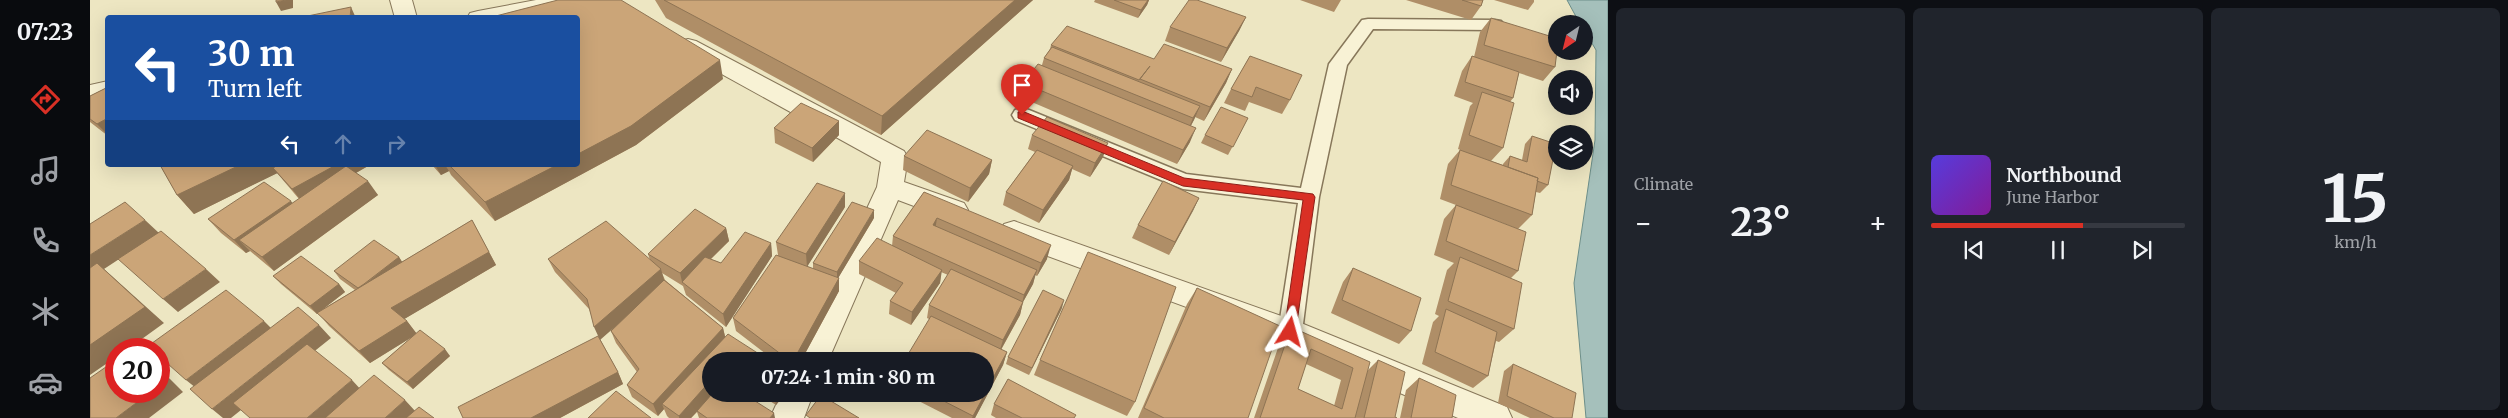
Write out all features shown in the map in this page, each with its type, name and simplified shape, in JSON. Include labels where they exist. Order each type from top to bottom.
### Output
[{"type":"street","points":[[401,0],[405,15]]},
{"type":"street","points":[[493,15],[570,0]]},
{"type":"street","points":[[669,35],[719,64],[895,158],[890,187],[816,352]]},
{"type":"street","points":[[90,93],[105,90]]},
{"type":"street","points":[[890,187],[1290,332],[1495,418]]},
{"type":"street","points":[[787,418],[794,402]]},
{"type":"lane","points":[[1290,332],[1309,197],[1338,64],[1368,24],[1495,25]]},
{"type":"lane","points":[[1022,115],[1183,182],[1309,197]]},
{"type":"water","points":[[1567,0],[1608,0],[1608,418],[1586,418],[1574,283],[1591,170],[1593,170],[1596,50],[1593,45],[1593,15],[1575,15]]},
{"type":"building","points":[[558,0],[621,0],[720,60],[631,126],[580,153],[580,15],[500,15]]},
{"type":"building","points":[[664,0],[1015,0],[882,116]]},
{"type":"building","points":[[1114,0],[1148,0],[1141,10]]},
{"type":"building","points":[[1189,0],[1197,0],[1246,17],[1227,48],[1170,27]]},
{"type":"building","points":[[1462,0],[1483,0],[1481,6]]},
{"type":"building","points":[[351,7],[350,15],[312,15]]},
{"type":"building","points":[[1491,18],[1548,36],[1548,60],[1556,60],[1555,67],[1484,45]]},
{"type":"building","points":[[1067,26],[1154,59],[1164,44],[1232,69],[1210,107],[1140,79],[1150,66],[1139,80],[1051,45]]},
{"type":"building","points":[[1052,47],[1200,106],[1193,118],[1044,58]]},
{"type":"building","points":[[1250,56],[1302,75],[1290,100],[1256,87],[1252,97],[1231,89]]},
{"type":"building","points":[[1472,56],[1519,72],[1513,98],[1465,82]]},
{"type":"building","points":[[1038,64],[1196,128],[1183,150],[1023,83]]},
{"type":"building","points":[[105,88],[105,120],[97,124],[90,119],[90,96]]},
{"type":"building","points":[[1482,92],[1514,103],[1503,148],[1469,135]]},
{"type":"building","points":[[801,103],[839,121],[812,148],[774,128]]},
{"type":"building","points":[[1221,107],[1248,118],[1233,147],[1205,135]]},
{"type":"building","points":[[1047,117],[1108,143],[1095,163],[1032,135]]},
{"type":"building","points":[[927,130],[992,160],[970,188],[904,156]]},
{"type":"building","points":[[1532,136],[1548,141],[1548,170],[1551,170],[1548,185],[1537,181],[1538,178],[1508,167],[1510,156],[1527,162]]},
{"type":"building","points":[[1037,150],[1073,166],[1043,210],[1006,192]]},
{"type":"building","points":[[1460,150],[1538,178],[1532,215],[1451,185]]},
{"type":"building","points":[[161,167],[236,167],[177,195]]},
{"type":"building","points":[[275,167],[332,167],[292,189],[273,168]]},
{"type":"building","points":[[345,167],[368,181],[262,257],[239,240]]},
{"type":"building","points":[[451,167],[553,167],[485,202]]},
{"type":"building","points":[[1163,181],[1199,198],[1175,242],[1138,225]]},
{"type":"building","points":[[264,182],[291,201],[234,240],[208,219]]},
{"type":"building","points":[[817,183],[845,193],[806,254],[776,242]]},
{"type":"building","points":[[924,192],[1051,245],[1041,263],[937,218],[933,225],[1037,270],[1024,295],[893,236]]},
{"type":"building","points":[[125,202],[145,220],[90,255],[90,224]]},
{"type":"building","points":[[852,202],[874,210],[837,272],[813,263]]},
{"type":"building","points":[[1456,205],[1526,232],[1518,271],[1446,241]]},
{"type":"building","points":[[695,209],[726,228],[680,273],[648,254]]},
{"type":"building","points":[[472,220],[489,252],[391,308],[407,321],[359,351],[317,313]]},
{"type":"building","points":[[606,221],[661,269],[594,327],[587,299],[548,259]]},
{"type":"building","points":[[161,231],[206,269],[163,299],[118,259]]},
{"type":"building","points":[[745,232],[771,243],[723,314],[682,282],[705,257],[721,263]]},
{"type":"building","points":[[877,238],[942,270],[912,312],[890,301],[903,283],[859,261]]},
{"type":"building","points":[[374,240],[399,257],[358,288],[334,271]]},
{"type":"building","points":[[1088,252],[1176,287],[1135,402],[1040,360]]},
{"type":"building","points":[[776,255],[839,278],[798,352],[778,352],[733,318]]},
{"type":"building","points":[[301,256],[339,284],[310,306],[273,276]]},
{"type":"building","points":[[1460,257],[1522,283],[1514,329],[1448,301]]},
{"type":"building","points":[[97,263],[145,307],[90,345],[90,268]]},
{"type":"building","points":[[1353,268],[1421,298],[1411,331],[1342,300]]},
{"type":"building","points":[[951,269],[1023,302],[1003,340],[929,305]]},
{"type":"building","points":[[664,280],[723,328],[653,404],[627,385],[639,369],[611,331]]},
{"type":"building","points":[[1197,288],[1280,326],[1248,418],[1164,418],[1144,408]]},
{"type":"building","points":[[226,290],[264,321],[186,380],[170,366],[170,338],[159,338]]},
{"type":"building","points":[[1043,290],[1064,300],[1032,368],[1008,357]]},
{"type":"building","points":[[298,307],[319,325],[212,409],[190,389]]},
{"type":"building","points":[[1446,309],[1497,332],[1488,376],[1435,352]]},
{"type":"building","points":[[931,316],[1007,352],[994,376],[994,352],[909,352]]},
{"type":"building","points":[[1291,327],[1370,362],[1355,418],[1260,418]],"holes":[[[1311,349],[1353,368],[1342,409],[1298,389]]]},
{"type":"building","points":[[420,330],[445,349],[407,382],[382,363]]},
{"type":"building","points":[[728,334],[756,352],[711,352]]},
{"type":"building","points":[[598,336],[618,372],[531,418],[463,418],[458,407]]},
{"type":"building","points":[[307,344],[352,380],[307,418],[250,418],[233,403]]},
{"type":"building","points":[[1378,360],[1405,372],[1395,417],[1397,418],[1364,418]]},
{"type":"building","points":[[702,362],[702,390],[679,416],[662,404]]},
{"type":"building","points":[[1513,364],[1576,393],[1572,418],[1554,418],[1507,396]]},
{"type":"building","points":[[105,368],[105,403],[136,403],[116,418],[90,418],[90,378]]},
{"type":"building","points":[[374,375],[405,400],[385,418],[325,418]]},
{"type":"building","points":[[1419,378],[1456,395],[1452,418],[1411,418]]},
{"type":"building","points":[[1008,379],[1076,415],[1074,418],[1022,418],[994,404]]},
{"type":"building","points":[[616,391],[651,418],[588,418]]},
{"type":"building","points":[[705,402],[757,402],[774,413],[770,418],[707,418],[697,411]]},
{"type":"building","points":[[816,402],[833,402],[859,418],[810,418],[806,415]]},
{"type":"building","points":[[946,402],[981,402],[973,416]]},
{"type":"building","points":[[419,407],[434,418],[406,418]]},
{"type":"route","points":[[1022,115],[1183,182],[1309,197],[1290,332]]}]
